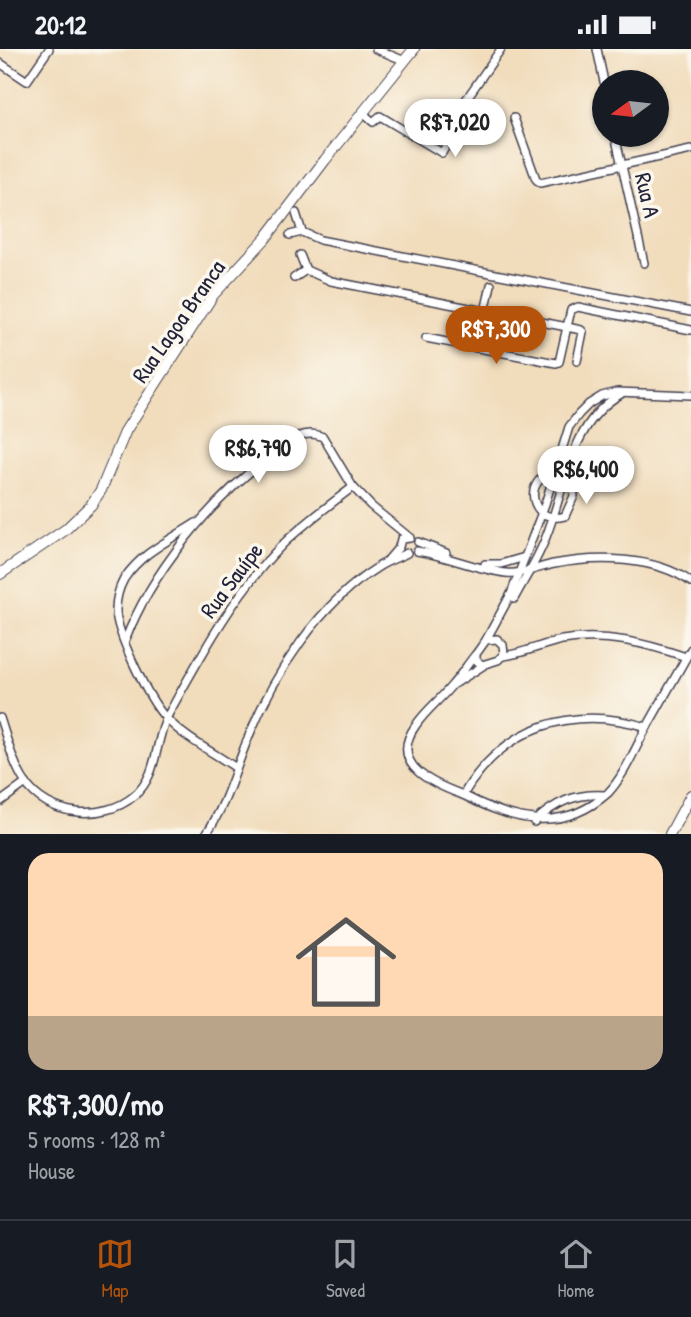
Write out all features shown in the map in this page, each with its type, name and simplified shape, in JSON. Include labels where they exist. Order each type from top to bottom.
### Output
[{"type":"street","points":[[0,63],[29,83],[49,49]]},
{"type":"street","points":[[376,49],[405,61]]},
{"type":"street","name":"Rua Lagoa Branca","points":[[0,574],[65,530],[91,505],[126,430],[213,295],[265,239],[414,49]]},
{"type":"street","points":[[363,113],[373,121],[380,116],[442,153],[456,127],[458,111],[501,49]]},
{"type":"street","points":[[597,49],[601,70]]},
{"type":"street","points":[[514,118],[536,179],[540,183],[691,150]]},
{"type":"street","name":"Rua A","points":[[617,147],[644,263]]},
{"type":"street","points":[[296,213],[302,232]]},
{"type":"street","points":[[290,235],[302,232],[320,240],[691,312]]},
{"type":"street","points":[[300,255],[306,270],[331,281],[583,332],[578,361]]},
{"type":"street","points":[[294,278],[306,270]]},
{"type":"street","points":[[477,348],[491,285]]},
{"type":"street","points":[[426,338],[556,363],[570,310],[578,307],[691,330]]},
{"type":"street","points":[[503,656],[498,627],[542,513],[569,427],[589,404],[602,396],[625,392],[691,394]]},
{"type":"street","points":[[625,392],[601,407],[582,431],[538,557],[486,640],[411,733],[408,753],[410,761],[422,777],[500,814],[543,823],[576,815],[605,795],[629,762],[691,649]]},
{"type":"street","points":[[236,768],[166,719],[148,694],[118,624],[116,609],[119,590],[132,568],[146,554],[202,519],[265,460],[301,435],[316,434],[323,437],[353,487],[417,546],[504,572],[520,572],[585,560],[660,567],[681,574],[691,582]]},
{"type":"street","points":[[554,476],[565,480],[573,486],[574,496],[568,513],[554,517],[542,513],[534,503],[542,478],[554,476]]},
{"type":"street","name":"Rua Sauípe","points":[[26,783],[44,800],[70,812],[106,810],[127,802],[145,785],[153,768],[166,719],[209,642],[253,579],[282,545],[308,521],[353,487]]},
{"type":"street","points":[[125,641],[133,621],[202,519]]},
{"type":"street","points":[[391,524],[399,544],[407,553]]},
{"type":"street","points":[[386,562],[403,538],[409,537]]},
{"type":"street","points":[[206,834],[220,813],[236,768],[268,696],[297,648],[347,591],[386,562],[417,546],[488,564],[501,564],[525,557]]},
{"type":"street","points":[[158,547],[170,552],[172,560]]},
{"type":"street","points":[[538,557],[551,565]]},
{"type":"street","points":[[116,609],[123,618],[133,621]]},
{"type":"street","points":[[486,640],[492,638],[524,650]]},
{"type":"street","points":[[452,685],[503,656],[562,640],[621,638],[686,657]]},
{"type":"street","points":[[475,655],[478,662],[484,665]]},
{"type":"street","points":[[463,795],[485,762],[516,738],[535,729],[593,717],[626,720],[647,727]]},
{"type":"street","points":[[0,718],[26,783],[0,802]]},
{"type":"street","points":[[534,822],[553,805],[574,797],[585,794],[605,795]]},
{"type":"street","points":[[670,834],[691,796]]}]
